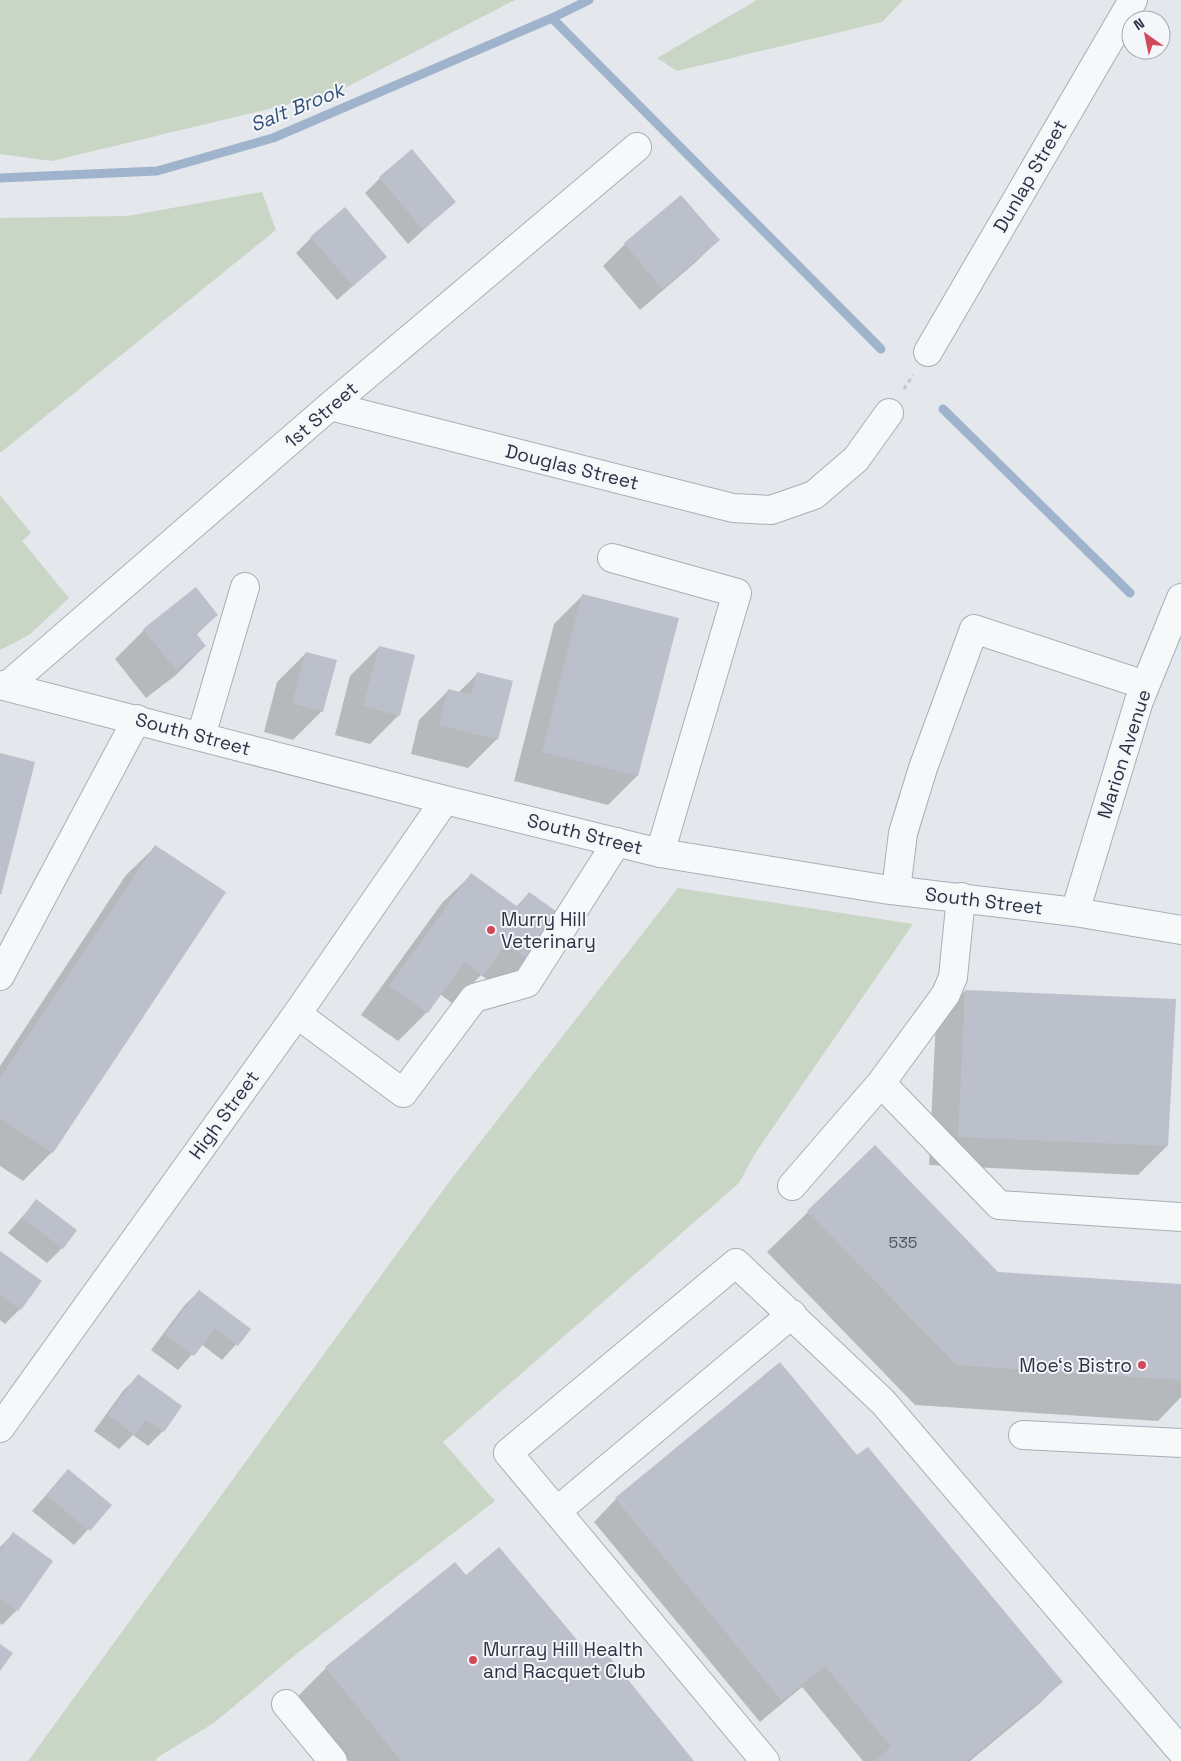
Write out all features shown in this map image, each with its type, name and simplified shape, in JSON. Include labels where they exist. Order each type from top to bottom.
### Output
[{"type":"street","name":"Dunlap Street","points":[[928,352],[1133,0]]},
{"type":"street","name":"1st Street","points":[[4,686],[330,406],[637,147]]},
{"type":"street","name":"Douglas Street","points":[[330,406],[733,508],[771,510],[814,495],[856,459],[890,412]]},
{"type":"street","points":[[612,558],[737,593],[660,852]]},
{"type":"street","points":[[201,736],[245,587]]},
{"type":"street","name":"Marion Avenue","points":[[1075,912],[1146,685],[1181,598]]},
{"type":"street","points":[[896,890],[903,833],[923,768],[974,629],[1146,685]]},
{"type":"street","name":"South Street","points":[[4,686],[445,800],[660,852],[896,890],[961,896],[1075,912],[1181,930]]},
{"type":"street","points":[[0,976],[137,720]]},
{"type":"street","name":"High Street","points":[[0,1428],[297,1014],[445,800]]},
{"type":"street","points":[[297,1014],[403,1093],[474,998],[528,983],[617,842]]},
{"type":"street","points":[[792,1186],[881,1082],[946,994],[953,977],[961,896]]},
{"type":"street","points":[[881,1082],[1000,1205],[1181,1218]]},
{"type":"street","points":[[765,1761],[508,1453],[736,1263],[883,1402],[1181,1751]]},
{"type":"street","points":[[557,1511],[792,1314]]},
{"type":"street","points":[[1023,1435],[1181,1443]]},
{"type":"street","points":[[286,1704],[333,1761]]},
{"type":"path","points":[[890,412],[928,352]]},
{"type":"green space","points":[[0,0],[515,0],[335,93],[52,161],[0,154]]},
{"type":"green space","points":[[757,0],[903,0],[882,22],[677,71],[657,58]]},
{"type":"green space","points":[[262,192],[276,230],[0,453],[0,218],[127,216]]},
{"type":"green space","points":[[0,495],[31,533],[22,541],[69,598],[29,635],[0,650]]},
{"type":"green space","points":[[678,888],[913,924],[756,1152],[739,1183],[443,1442],[495,1501],[300,1651],[214,1723],[158,1757],[155,1761],[28,1761],[449,1182]]},
{"type":"building","points":[[412,149],[456,202],[423,230],[379,177]]},
{"type":"building","points":[[681,195],[720,240],[662,289],[624,243]]},
{"type":"building","points":[[345,207],[387,257],[353,286],[310,237]]},
{"type":"building","points":[[196,587],[218,615],[196,633],[206,646],[176,670],[143,629]]},
{"type":"building","points":[[582,594],[679,618],[638,776],[542,752]]},
{"type":"building","points":[[379,646],[415,655],[400,716],[363,706]]},
{"type":"building","points":[[306,652],[337,660],[323,712],[292,703]]},
{"type":"building","points":[[477,672],[513,681],[498,740],[439,725],[448,689],[471,695]]},
{"type":"building","points":[[0,753],[35,762],[1,895],[0,894]]},
{"type":"building","points":[[155,845],[226,892],[53,1153],[0,1118],[0,1078]]},
{"type":"building","name":"Murry Hill Veterinary","points":[[471,873],[518,907],[529,892],[563,916],[530,961],[506,943],[483,976],[464,962],[428,1013],[389,986]]},
{"type":"building","points":[[965,990],[1176,999],[1168,1146],[958,1137]]},
{"type":"building","points":[[875,1145],[998,1272],[1181,1284],[1181,1380],[956,1365],[807,1211]]},
{"type":"building","points":[[36,1199],[77,1230],[63,1249],[22,1218]]},
{"type":"building","points":[[0,1251],[42,1281],[21,1310],[0,1295]]},
{"type":"building","points":[[199,1290],[251,1329],[238,1346],[215,1329],[194,1356],[165,1334]]},
{"type":"building","points":[[780,1362],[857,1455],[868,1447],[1063,1682],[967,1761],[874,1761],[891,1747],[825,1666],[782,1701],[615,1498]]},
{"type":"building","points":[[138,1374],[182,1406],[164,1432],[146,1420],[135,1435],[108,1415]]},
{"type":"building","points":[[68,1469],[112,1505],[90,1531],[46,1495]]},
{"type":"building","points":[[13,1532],[53,1561],[18,1611],[0,1598],[0,1551]]},
{"type":"building","name":"Murray Hill Health and Racquet Club","points":[[499,1547],[588,1653],[599,1644],[694,1761],[401,1761],[325,1667],[455,1562],[466,1575]]},
{"type":"building","points":[[0,1644],[13,1653],[0,1671]]},
{"type":"waterway","name":"Salt Brook","points":[[0,178],[157,171],[273,138],[552,18],[589,0]]},
{"type":"waterway","points":[[552,18],[881,349]]},
{"type":"waterway","points":[[943,409],[1130,593]]},
{"type":"place","name":"Murry Hill Veterinary","points":[[491,930]]},
{"type":"place","name":"Moe‘s Bistro","points":[[1142,1365]]},
{"type":"place","name":"Murray Hill Health and Racquet Club","points":[[473,1660]]}]
